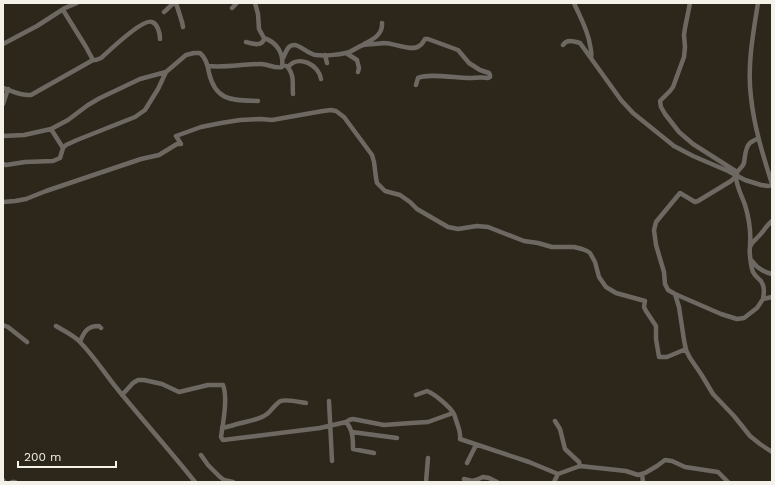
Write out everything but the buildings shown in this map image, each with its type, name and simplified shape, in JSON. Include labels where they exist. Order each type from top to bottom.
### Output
[{"type":"street","points":[[3,44],[77,3]]},
{"type":"street","points":[[164,12],[175,3],[183,27]]},
{"type":"street","points":[[232,8],[237,3]]},
{"type":"street","points":[[255,3],[258,14],[259,29],[264,38],[274,44],[280,51],[282,67]]},
{"type":"street","points":[[574,3],[588,34],[591,58]]},
{"type":"street","points":[[690,3],[684,36],[684,57],[673,87],[660,101],[661,107],[672,124],[686,138],[745,180],[764,186],[772,184],[758,138],[751,98],[751,46],[758,3]]},
{"type":"street","points":[[63,10],[95,61]]},
{"type":"street","points":[[3,104],[6,88],[18,93],[31,95],[95,61],[127,34],[147,22],[153,22],[156,25],[160,39]]},
{"type":"street","points":[[282,58],[289,47],[294,44],[315,55],[346,53],[354,50],[379,34],[383,25],[382,23]]},
{"type":"street","points":[[246,42],[262,44],[264,38]]},
{"type":"street","points":[[361,45],[388,43],[413,49],[418,48],[425,39],[428,39],[458,50],[469,63],[480,70],[489,73],[490,75],[488,78],[421,76],[418,78],[416,85]]},
{"type":"street","points":[[563,46],[567,41],[580,43],[612,89],[633,113],[680,150],[737,174]]},
{"type":"street","points":[[3,136],[51,129],[68,120],[100,98],[140,79],[166,72],[184,57],[194,53],[200,53],[203,55],[213,83],[217,91],[222,96],[239,100],[258,101]]},
{"type":"street","points":[[346,53],[357,60],[359,68],[358,72]]},
{"type":"street","points":[[325,55],[327,63]]},
{"type":"street","points":[[208,66],[221,67],[263,64],[278,68],[284,66],[288,67],[290,64],[301,62],[312,65],[321,76],[321,79]]},
{"type":"street","points":[[288,67],[294,81],[293,94]]},
{"type":"street","points":[[3,164],[53,161],[60,158],[63,148],[66,145],[135,116],[145,110],[158,90],[166,72]]},
{"type":"street","points":[[3,202],[26,199],[141,159],[159,155],[177,144],[181,144],[176,136],[201,127],[240,120],[272,120],[323,111],[336,111],[344,117],[372,155],[377,183],[384,191],[400,195],[418,209],[451,228],[458,229],[477,226],[488,227],[524,241],[552,247],[574,247],[587,250],[595,262],[599,278],[606,287],[616,293],[645,301],[644,307],[656,326],[656,339],[659,357],[667,357],[686,349]]},
{"type":"street","points":[[51,129],[63,148]]},
{"type":"street","points":[[737,174],[739,189],[746,208],[751,238],[749,249],[753,273],[760,281],[764,292],[763,299],[757,308],[744,318],[737,319],[721,314],[668,290],[665,284],[663,267],[654,237],[654,230],[656,222],[680,193],[695,202],[731,181],[742,168],[750,142],[758,138]]},
{"type":"street","points":[[750,246],[772,221]]},
{"type":"street","points":[[751,259],[759,269],[772,274]]},
{"type":"street","points":[[675,294],[688,354],[713,394],[734,416],[750,436],[772,452]]},
{"type":"street","points":[[763,299],[772,297]]},
{"type":"street","points":[[56,326],[80,342],[195,482]]},
{"type":"street","points":[[80,342],[88,328],[94,326],[99,326],[101,328]]},
{"type":"street","points":[[4,327],[8,327],[27,342]]},
{"type":"street","points":[[122,395],[133,383],[138,380],[162,384],[179,392],[208,384],[223,385],[225,412],[221,437],[223,440],[331,426],[352,419],[384,425],[428,422],[453,413]]},
{"type":"street","points":[[416,394],[427,391],[431,393],[453,413],[461,434],[460,439],[529,462],[558,474],[580,466],[626,471],[638,475],[657,466],[665,460],[672,461],[685,467],[718,472],[727,482]]},
{"type":"street","points":[[222,428],[250,421],[266,415],[280,401],[287,400],[306,403]]},
{"type":"street","points":[[330,401],[332,461]]},
{"type":"street","points":[[555,421],[560,429],[565,449],[579,462],[580,466]]},
{"type":"street","points":[[346,422],[352,432],[354,449],[374,453]]},
{"type":"street","points":[[352,432],[397,438]]},
{"type":"street","points":[[467,463],[476,445]]},
{"type":"street","points":[[201,455],[220,477],[224,480],[233,482]]},
{"type":"street","points":[[426,482],[428,458]]},
{"type":"street","points":[[554,482],[558,474]]},
{"type":"street","points":[[642,474],[643,482]]},
{"type":"street","points":[[464,478],[472,481],[483,477],[497,482]]}]
